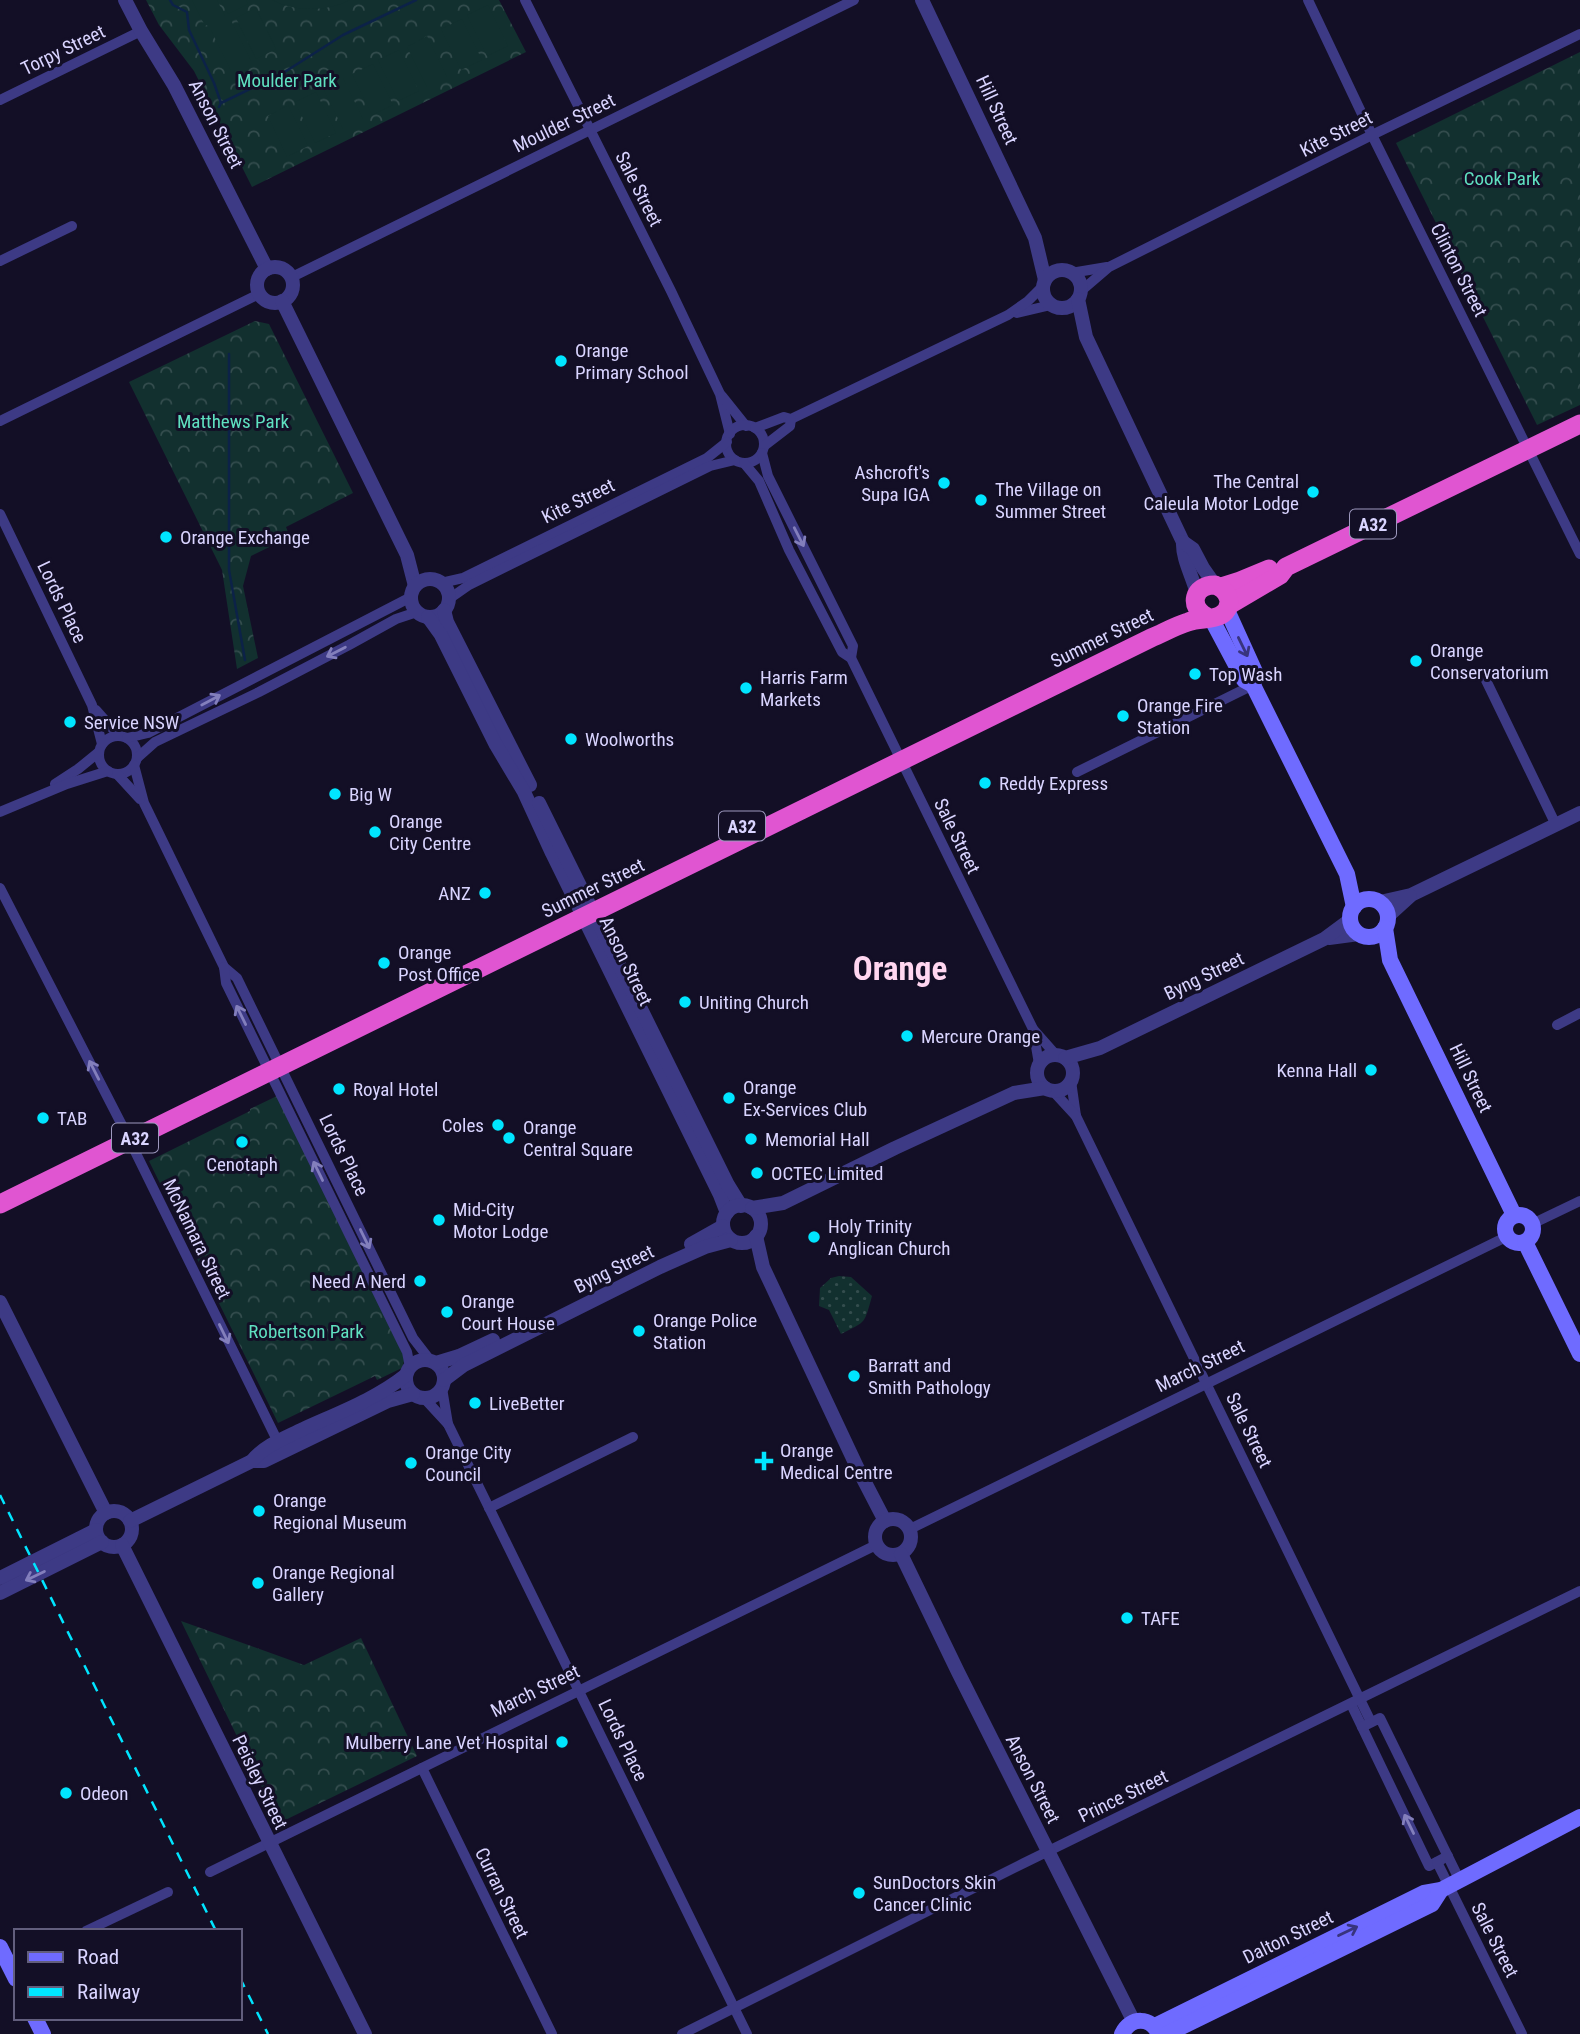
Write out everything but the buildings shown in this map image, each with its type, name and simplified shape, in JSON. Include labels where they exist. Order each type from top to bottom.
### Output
[{"type":"highway","name":"Summer Street","points":[[899,755],[1171,629],[1218,613],[1280,575],[1286,567],[1580,424]]},
{"type":"highway","name":"Summer Street","points":[[1218,586],[1240,581],[1275,566],[1286,567]]},
{"type":"highway","name":"A32","points":[[1197,596],[1204,587],[1218,586]]},
{"type":"highway","points":[[1197,596],[1199,612],[1218,613],[1228,596],[1218,586]]},
{"type":"highway","name":"Summer Street","points":[[0,1204],[128,1136],[899,755],[1154,625],[1184,608],[1197,596]]},
{"type":"highway","name":"Summer Street","points":[[0,1191],[128,1136]]},
{"type":"main road","points":[[1218,613],[1256,674],[1253,685],[1347,874],[1354,930],[1365,935],[1381,933],[1387,922],[1384,906],[1347,874]]},
{"type":"main road","points":[[1352,913],[1364,900],[1375,900]]},
{"type":"main road","name":"Hill Street","points":[[1387,922],[1390,960]]},
{"type":"main road","name":"Hill Street","points":[[1365,935],[1390,960],[1514,1215]]},
{"type":"main road","points":[[1514,1215],[1525,1216],[1532,1224],[1532,1234],[1525,1242],[1515,1243],[1506,1237],[1504,1227],[1514,1215]]},
{"type":"main road","points":[[1525,1242],[1580,1354]]},
{"type":"main road","name":"Dalton Street","points":[[1160,2031],[1432,1904],[1450,1886],[1580,1817]]},
{"type":"main road","points":[[0,1947],[10,1971]]},
{"type":"main road","points":[[1128,2028],[1148,2021],[1160,2031]]},
{"type":"street","name":"Anson Street","points":[[125,0],[174,85],[267,269]]},
{"type":"street","name":"Sale Street","points":[[525,0],[720,394],[728,438]]},
{"type":"street","name":"Moulder Street","points":[[290,278],[854,0]]},
{"type":"street","name":"Hill Street","points":[[922,0],[1035,238],[1044,283]]},
{"type":"street","name":"Clinton Street","points":[[1308,0],[1580,554]]},
{"type":"street","name":"Torpy Street","points":[[0,100],[141,31]]},
{"type":"street","name":"Kite Street","points":[[1079,295],[1109,267],[1580,34]]},
{"type":"street","points":[[0,261],[72,226]]},
{"type":"street","name":"Hill Street","points":[[1035,238],[1066,271]]},
{"type":"street","name":"Kite Street","points":[[1066,271],[1109,267]]},
{"type":"street","points":[[280,268],[290,278],[291,291],[282,301],[268,302],[259,293],[258,280],[267,269],[280,268]]},
{"type":"street","points":[[791,419],[790,426],[763,449],[754,461],[740,462],[728,452],[728,438],[740,426],[751,427],[784,417],[791,419],[1008,315],[1028,301],[1049,275],[1066,271],[1079,280],[1086,337],[1183,542],[1193,549],[1203,568],[1218,586]]},
{"type":"street","points":[[1044,283],[1044,298],[1086,337]]},
{"type":"street","points":[[0,421],[259,293]]},
{"type":"street","points":[[1008,315],[1070,307],[1079,295]]},
{"type":"street","points":[[282,301],[407,555],[413,592],[412,603],[423,615]]},
{"type":"street","name":"Sale Street","points":[[720,394],[751,427]]},
{"type":"street","points":[[751,427],[762,436],[763,449]]},
{"type":"street","name":"Kite Street","points":[[435,581],[463,578],[707,458],[728,438]]},
{"type":"street","name":"Sale Street","points":[[763,449],[768,476],[853,646],[851,658]]},
{"type":"street","name":"Sale Street","points":[[740,462],[759,481],[794,559],[842,652],[851,658],[1033,1028],[1060,1057]]},
{"type":"street","name":"Kite Street","points":[[447,605],[469,585],[710,466],[740,462]]},
{"type":"street","name":"Lords Place","points":[[0,514],[92,705],[100,748]]},
{"type":"street","points":[[1183,542],[1182,553],[1192,574],[1197,596]]},
{"type":"street","points":[[0,812],[83,778],[127,772],[155,742],[260,692],[396,619],[440,614],[447,605],[448,593],[407,555]]},
{"type":"street","points":[[35,796],[78,769],[106,740],[148,733],[413,592],[420,583],[435,581]]},
{"type":"street","name":"Anson Street","points":[[447,605],[447,622],[720,1195],[725,1219]]},
{"type":"street","name":"Anson Street","points":[[423,615],[442,635],[496,745],[524,792],[728,1185],[747,1207]]},
{"type":"street","points":[[1482,672],[1556,825]]},
{"type":"street","points":[[1077,772],[1253,685]]},
{"type":"street","name":"Lords Place","points":[[92,705],[123,737]]},
{"type":"street","points":[[123,737],[135,747],[135,762]]},
{"type":"street","points":[[100,748],[100,763],[112,773]]},
{"type":"street","name":"Lords Place","points":[[135,762],[144,803],[224,967],[237,978],[273,1065],[407,1352],[408,1371]]},
{"type":"street","name":"Lords Place","points":[[112,773],[144,803]]},
{"type":"street","points":[[1375,900],[1411,895],[1580,814]]},
{"type":"street","name":"McNamara Street","points":[[0,888],[128,1136],[278,1442]]},
{"type":"street","points":[[1387,922],[1411,895]]},
{"type":"street","name":"Byng Street","points":[[1060,1057],[1100,1048],[1324,939],[1352,913]]},
{"type":"street","name":"Byng Street","points":[[1324,939],[1365,935]]},
{"type":"street","points":[[1557,1025],[1580,1013]]},
{"type":"street","name":"Sale Street","points":[[1033,1028],[1038,1069]]},
{"type":"street","name":"Byng Street","points":[[1072,1077],[1100,1048]]},
{"type":"street","points":[[763,1267],[727,1236],[725,1219],[731,1209],[783,1203],[1014,1093],[1064,1089],[1072,1077],[1069,1062],[1060,1057],[1046,1057],[1014,1093]]},
{"type":"street","name":"Lords Place","points":[[273,1065],[413,1338],[433,1361]]},
{"type":"street","points":[[1038,1069],[1041,1085],[1049,1090]]},
{"type":"street","name":"Sale Street","points":[[1072,1077],[1076,1116]]},
{"type":"street","name":"Sale Street","points":[[1049,1090],[1076,1116],[1208,1383],[1367,1725],[1429,1866],[1437,1862],[1522,2034]]},
{"type":"street","points":[[1532,1224],[1580,1201]]},
{"type":"street","points":[[736,1241],[752,1240],[783,1203]]},
{"type":"street","points":[[747,1207],[758,1216],[763,1267],[884,1521]]},
{"type":"street","name":"Byng Street","points":[[433,1361],[459,1356],[707,1236],[725,1219]]},
{"type":"street","name":"March Street","points":[[910,1529],[1506,1237]]},
{"type":"street","name":"Byng Street","points":[[443,1384],[464,1365],[615,1289],[685,1256],[736,1241]]},
{"type":"street","points":[[0,1302],[106,1513]]},
{"type":"street","points":[[130,1521],[252,1461],[260,1451],[383,1392],[419,1360],[433,1361],[441,1367],[443,1384],[435,1395],[388,1401],[264,1461],[252,1461]]},
{"type":"street","points":[[408,1371],[407,1385],[419,1396]]},
{"type":"street","name":"Lords Place","points":[[443,1384],[448,1424],[747,2034]]},
{"type":"street","name":"Lords Place","points":[[419,1396],[448,1424]]},
{"type":"street","points":[[489,1508],[633,1437]]},
{"type":"street","points":[[272,1457],[278,1442]]},
{"type":"street","points":[[117,1511],[130,1521],[132,1532],[122,1545],[111,1547],[99,1536],[99,1520],[106,1513],[117,1511]]},
{"type":"street","points":[[884,1521],[902,1521],[910,1529],[911,1541],[901,1554],[884,1553],[876,1545],[875,1534],[884,1521]]},
{"type":"street","points":[[0,1578],[99,1536]]},
{"type":"street","points":[[0,1593],[99,1536]]},
{"type":"street","name":"Peisley Street","points":[[122,1545],[365,2034]]},
{"type":"street","name":"March Street","points":[[210,1872],[876,1545]]},
{"type":"street","name":"Anson Street","points":[[901,1554],[1048,1852],[1128,2028]]},
{"type":"street","name":"Prince Street","points":[[682,2034],[1580,1591]]},
{"type":"street","name":"Sale Street","points":[[1367,1725],[1380,1718],[1448,1856],[1450,1886]]},
{"type":"street","name":"Curran Street","points":[[422,1768],[552,2034]]},
{"type":"street","points":[[1437,1862],[1448,1856]]},
{"type":"street","points":[[90,1929],[168,1892]]},
{"type":"green space","name":"Moulder Park","points":[[146,0],[499,0],[526,52],[252,187],[194,71],[159,25]]},
{"type":"green space","points":[[192,0],[217,0],[225,16],[205,26]]},
{"type":"green space","points":[[221,0],[246,0],[248,4],[228,14]]},
{"type":"green space","points":[[272,0],[350,0],[331,7],[311,9],[291,7]]},
{"type":"green space","points":[[488,5],[508,46],[487,56],[467,15]]},
{"type":"green space","points":[[256,8],[276,49],[256,59],[236,18]]},
{"type":"green space","points":[[462,19],[482,60],[461,70],[441,29]]},
{"type":"green space","points":[[231,20],[251,61],[231,71],[211,30]]},
{"type":"green space","points":[[427,36],[447,77],[427,87],[407,47]]},
{"type":"green space","points":[[399,50],[419,91],[398,101],[378,60]]},
{"type":"green space","name":"Cook Park","points":[[1580,52],[1580,405],[1537,425],[1396,143]]},
{"type":"green space","points":[[373,64],[393,105],[372,115],[352,74]]},
{"type":"green space","points":[[343,78],[363,119],[343,129],[323,88]]},
{"type":"green space","points":[[316,92],[336,133],[315,143],[295,102]]},
{"type":"green space","points":[[288,105],[308,146],[287,157],[268,116]]},
{"type":"green space","name":"Matthews Park","points":[[255,321],[269,324],[353,493],[286,527],[290,537],[251,556],[243,586],[258,658],[237,669],[222,570],[129,382]]},
{"type":"green space","name":"Robertson Park","points":[[277,1096],[405,1358],[402,1368],[377,1380],[375,1376],[278,1423],[149,1161]]},
{"type":"green space","points":[[851,1277],[872,1296],[863,1321],[841,1334],[829,1310],[819,1306],[820,1288],[831,1278]]},
{"type":"green space","points":[[181,1621],[304,1665],[361,1638],[417,1756],[279,1823]]},
{"type":"waterway","points":[[170,0],[173,5],[187,12],[189,30],[221,103]]},
{"type":"waterway","points":[[219,107],[221,103],[283,73],[343,35],[416,0]]},
{"type":"waterway","points":[[229,354],[229,570],[245,660]]},
{"type":"railway","points":[[0,1495],[215,1929]]},
{"type":"railway","points":[[242,1982],[268,2034]]},
{"type":"place","name":"Orange Primary School","points":[[561,361]]},
{"type":"place","name":"Ashcroft's Supa IGA","points":[[944,483]]},
{"type":"place","name":"The Central Caleula Motor Lodge","points":[[1313,492]]},
{"type":"place","name":"The Village on Summer Street","points":[[981,500]]},
{"type":"place","name":"Orange Exchange","points":[[166,537]]},
{"type":"place","name":"Orange Conservatorium","points":[[1416,661]]},
{"type":"place","name":"Top Wash","points":[[1195,674]]},
{"type":"place","name":"Harris Farm Markets","points":[[746,688]]},
{"type":"place","name":"Orange Fire Station","points":[[1123,716]]},
{"type":"place","name":"Service NSW","points":[[70,722]]},
{"type":"place","name":"Woolworths","points":[[571,739]]},
{"type":"place","name":"Reddy Express","points":[[985,783]]},
{"type":"place","name":"Big W","points":[[335,794]]},
{"type":"place","name":"Orange City Centre","points":[[375,832]]},
{"type":"place","name":"ANZ","points":[[485,893]]},
{"type":"place","name":"Orange Post Office","points":[[384,963]]},
{"type":"place","name":"Uniting Church","points":[[685,1002]]},
{"type":"place","name":"Mercure Orange","points":[[907,1036]]},
{"type":"place","name":"Kenna Hall","points":[[1371,1070]]},
{"type":"place","name":"Royal Hotel","points":[[339,1089]]},
{"type":"place","name":"Orange Ex-Services Club","points":[[729,1098]]},
{"type":"place","name":"TAB","points":[[43,1118]]},
{"type":"place","name":"Coles","points":[[498,1125]]},
{"type":"place","name":"Orange Central Square","points":[[509,1138]]},
{"type":"place","name":"Memorial Hall","points":[[751,1139]]},
{"type":"place","name":"Cenotaph","points":[[242,1142]]},
{"type":"place","name":"OCTEC Limited","points":[[757,1173]]},
{"type":"place","name":"Mid-City Motor Lodge","points":[[439,1220]]},
{"type":"place","name":"Holy Trinity Anglican Church","points":[[814,1237]]},
{"type":"place","name":"Need A Nerd","points":[[420,1281]]},
{"type":"place","name":"Orange Court House","points":[[447,1312]]},
{"type":"place","name":"Orange Police Station","points":[[639,1331]]},
{"type":"place","name":"Barratt and Smith Pathology","points":[[854,1376]]},
{"type":"place","name":"LiveBetter","points":[[475,1403]]},
{"type":"place","name":"Orange Medical Centre","points":[[764,1461]]},
{"type":"place","name":"Orange City Council","points":[[411,1463]]},
{"type":"place","name":"Orange Regional Museum","points":[[259,1511]]},
{"type":"place","name":"Orange Regional Gallery","points":[[258,1583]]},
{"type":"place","name":"TAFE","points":[[1127,1618]]},
{"type":"place","name":"Mulberry Lane Vet Hospital","points":[[562,1742]]},
{"type":"place","name":"Odeon","points":[[66,1793]]},
{"type":"place","name":"SunDoctors Skin Cancer Clinic","points":[[859,1893]]},
{"type":"district","name":"Orange","points":[[900,968]]}]
